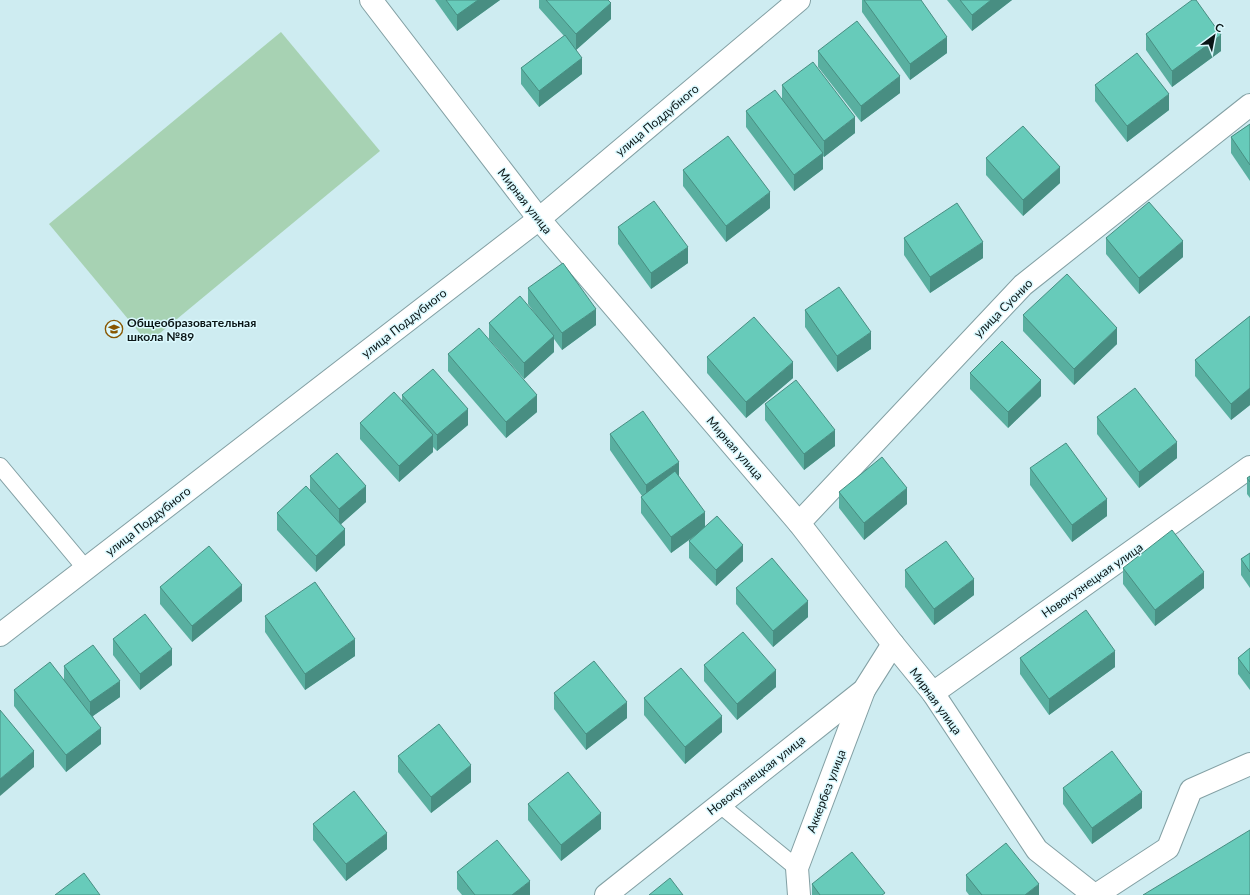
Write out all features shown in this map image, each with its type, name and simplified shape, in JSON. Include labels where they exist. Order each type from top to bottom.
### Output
[{"type":"street","name":"Мирная улица","points":[[371,0],[539,219],[799,523],[933,693],[1037,850],[1095,895],[1168,848],[1191,790],[1250,764]]},
{"type":"street","name":"улица Поддубного","points":[[0,635],[539,219],[799,0]]},
{"type":"street","name":"улица Суонио","points":[[799,523],[1023,286],[1250,105]]},
{"type":"street","name":"Новокузнецкая улица","points":[[933,693],[1250,467]]},
{"type":"street","name":"Новокузнецкая улица","points":[[606,895],[864,690],[893,644]]},
{"type":"street","name":"Аккербез улица","points":[[799,895],[797,868],[864,690]]},
{"type":"lane","points":[[0,466],[86,569]]},
{"type":"lane","points":[[720,804],[797,868]]},
{"type":"green space","points":[[281,32],[380,151],[148,343],[49,224]]},
{"type":"building","points":[[446,0],[478,0],[457,15]]},
{"type":"building","points":[[546,0],[608,0],[611,3],[576,34]]},
{"type":"building","points":[[864,0],[921,0],[947,37],[910,64]]},
{"type":"building","points":[[960,0],[991,0],[972,15]]},
{"type":"building","points":[[1192,0],[1196,0],[1221,35],[1172,71],[1146,34]]},
{"type":"building","points":[[857,21],[900,76],[861,106],[818,51]]},
{"type":"building","points":[[565,35],[582,58],[539,91],[521,68]]},
{"type":"building","points":[[1137,53],[1169,94],[1127,126],[1095,85]]},
{"type":"building","points":[[813,62],[855,117],[824,141],[782,85]]},
{"type":"building","points":[[775,90],[823,153],[794,175],[746,111]]},
{"type":"building","points":[[1250,124],[1250,165],[1231,137]]},
{"type":"building","points":[[1023,126],[1060,167],[1023,200],[986,158]]},
{"type":"building","points":[[728,136],[770,192],[726,226],[683,170]]},
{"type":"building","points":[[654,201],[688,247],[651,273],[618,227]]},
{"type":"building","points":[[1149,202],[1183,241],[1139,278],[1106,238]]},
{"type":"building","points":[[957,203],[983,242],[930,277],[904,238]]},
{"type":"building","points":[[563,263],[596,309],[562,333],[528,288]]},
{"type":"building","points":[[1067,274],[1117,328],[1074,369],[1023,315]]},
{"type":"building","points":[[839,287],[871,332],[837,356],[805,310]]},
{"type":"building","points":[[520,296],[554,336],[524,363],[489,323]]},
{"type":"building","points":[[1250,316],[1250,388],[1231,404],[1195,360]]},
{"type":"building","points":[[754,317],[793,362],[746,402],[707,357]]},
{"type":"building","points":[[479,328],[537,395],[506,422],[448,354]]},
{"type":"building","points":[[1002,341],[1041,380],[1008,412],[970,373]]},
{"type":"building","points":[[433,369],[468,409],[437,435],[402,395]]},
{"type":"building","points":[[796,380],[835,430],[804,454],[765,404]]},
{"type":"building","points":[[1135,388],[1177,442],[1139,472],[1097,417]]},
{"type":"building","points":[[394,392],[433,435],[399,466],[360,423]]},
{"type":"building","points":[[643,411],[679,462],[646,485],[610,434]]},
{"type":"building","points":[[1066,443],[1107,499],[1072,525],[1030,468]]},
{"type":"building","points":[[337,453],[366,486],[339,509],[310,476]]},
{"type":"building","points":[[882,457],[907,488],[864,523],[839,492]]},
{"type":"building","points":[[675,471],[705,512],[671,537],[641,497]]},
{"type":"building","points":[[306,486],[345,529],[316,556],[277,513]]},
{"type":"building","points":[[717,516],[743,545],[716,570],[689,541]]},
{"type":"building","points":[[1172,530],[1204,572],[1155,610],[1123,568]]},
{"type":"building","points":[[946,541],[974,579],[934,609],[905,570]]},
{"type":"building","points":[[209,546],[242,585],[192,626],[160,587]]},
{"type":"building","points":[[1250,553],[1250,572],[1241,559]]},
{"type":"building","points":[[772,558],[808,601],[773,631],[736,588]]},
{"type":"building","points":[[315,582],[355,639],[305,674],[265,616]]},
{"type":"building","points":[[1086,610],[1115,651],[1049,699],[1020,658]]},
{"type":"building","points":[[145,614],[172,649],[140,674],[113,639]]},
{"type":"building","points":[[743,632],[776,670],[737,704],[704,665]]},
{"type":"building","points":[[93,645],[120,681],[90,702],[64,666]]},
{"type":"building","points":[[1250,648],[1250,674],[1238,658]]},
{"type":"building","points":[[594,661],[627,702],[586,734],[554,693]]},
{"type":"building","points":[[50,662],[101,728],[66,755],[14,690]]},
{"type":"building","points":[[681,668],[722,716],[685,747],[644,698]]},
{"type":"building","points":[[0,710],[34,751],[0,779]]},
{"type":"building","points":[[439,724],[471,765],[431,797],[398,756]]},
{"type":"building","points":[[1112,751],[1142,792],[1092,828],[1063,788]]},
{"type":"building","points":[[568,772],[601,813],[561,845],[528,804]]},
{"type":"building","points":[[354,791],[387,833],[346,864],[313,824]]},
{"type":"building","points":[[1250,830],[1250,895],[1143,895]]},
{"type":"building","points":[[497,840],[530,881],[512,895],[475,895],[457,872]]},
{"type":"building","points":[[1006,843],[1039,884],[1025,895],[982,895],[966,875]]},
{"type":"building","points":[[852,852],[885,893],[882,895],[820,895],[812,884]]},
{"type":"building","points":[[84,873],[100,895],[55,895]]},
{"type":"building","points":[[670,878],[683,895],[649,895]]},
{"type":"place","name":"Общеобразовательная школа №89","points":[[114,329]]}]
